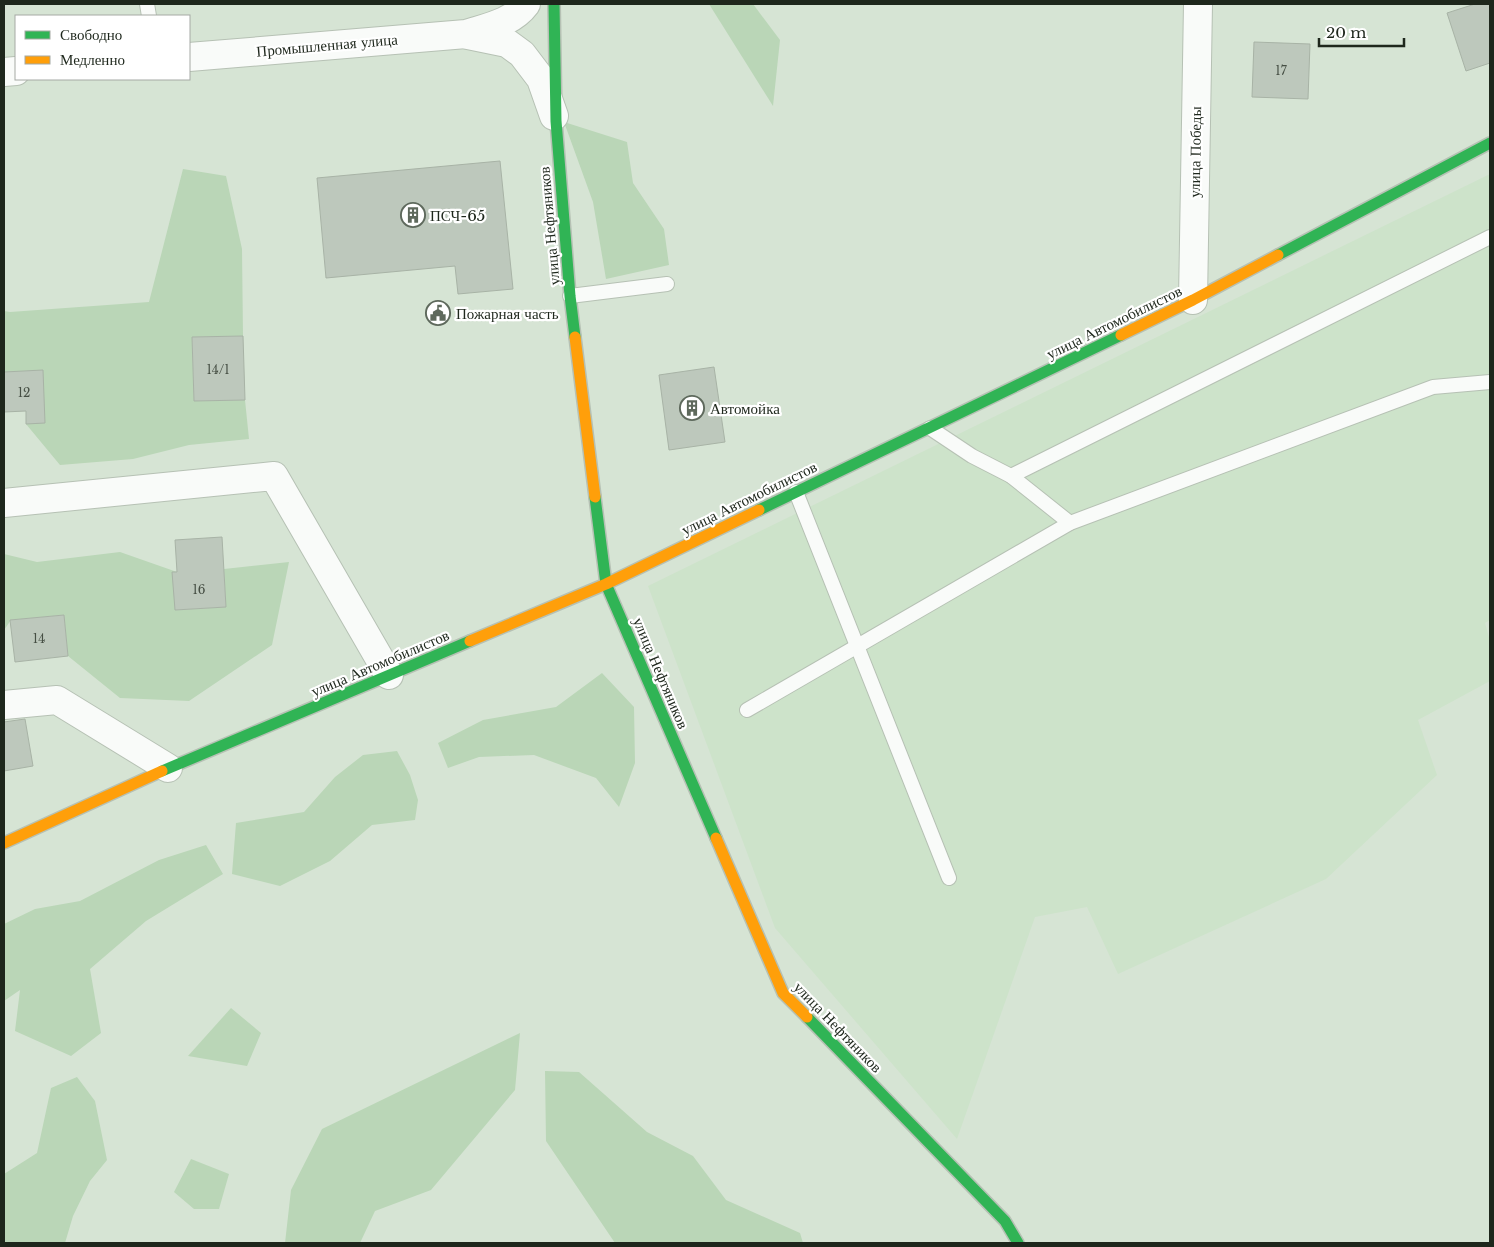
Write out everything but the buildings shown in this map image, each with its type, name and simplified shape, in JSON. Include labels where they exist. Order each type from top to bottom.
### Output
[{"type":"street","name":"Промышленная улица","points":[[190,57],[466,34],[506,22],[521,11],[526,4]]},
{"type":"street","name":"улица Нефтяников","points":[[554,4],[556,121],[570,296],[606,584],[783,993],[1005,1221],[1018,1243]]},
{"type":"street","name":"улица Победы","points":[[1192,300],[1198,4]]},
{"type":"street","name":"Промышленная улица","points":[[466,34],[507,43],[522,54],[541,78],[556,121]]},
{"type":"street","name":"улица Автомобилистов","points":[[4,844],[168,768],[606,584],[1192,300],[1490,143]]},
{"type":"street","points":[[4,503],[274,476],[389,676]]},
{"type":"street","points":[[4,705],[57,700],[168,768]]},
{"type":"lane","points":[[1011,476],[1490,237]]},
{"type":"lane","points":[[570,296],[667,284]]},
{"type":"lane","points":[[747,710],[1070,523],[1433,387],[1490,382]]},
{"type":"lane","points":[[930,428],[972,456],[1011,476],[1070,523]]},
{"type":"lane","points":[[796,492],[948,878]]},
{"type":"shaded area","points":[[709,4],[753,4],[780,40],[773,106]]},
{"type":"shaded area","points":[[564,122],[627,142],[633,183],[664,229],[669,265],[606,279],[593,202]]},
{"type":"shaded area","points":[[183,169],[226,176],[242,249],[243,336],[192,337],[194,401],[245,400],[249,439],[189,445],[133,459],[60,465],[26,424],[43,371],[4,381],[4,311],[149,302]]},
{"type":"shaded area","points":[[1490,174],[1490,620],[1485,623],[1490,641],[1490,681],[1418,720],[1437,775],[1326,879],[1118,974],[1087,907],[1035,917],[957,1139],[775,928],[648,586]]},
{"type":"shaded area","points":[[120,552],[177,572],[175,610],[226,607],[224,569],[289,562],[272,645],[189,701],[120,698],[68,656],[64,615],[11,620],[4,630],[4,554],[37,562]]},
{"type":"shaded area","points":[[602,673],[634,707],[635,763],[619,807],[596,778],[534,755],[479,757],[448,768],[438,743],[483,720],[556,707]]},
{"type":"shaded area","points":[[397,751],[410,775],[418,800],[415,820],[372,825],[330,861],[280,886],[232,874],[236,823],[304,812],[335,777],[363,755]]},
{"type":"shaded area","points":[[206,845],[223,874],[146,921],[90,969],[101,1033],[71,1056],[15,1031],[20,990],[4,1001],[4,924],[35,909],[80,901],[159,860]]},
{"type":"shaded area","points":[[231,1008],[261,1033],[247,1066],[188,1056]]},
{"type":"shaded area","points":[[520,1033],[515,1090],[431,1190],[375,1211],[360,1243],[285,1243],[291,1190],[322,1129]]},
{"type":"shaded area","points":[[545,1071],[579,1072],[647,1132],[693,1156],[726,1200],[800,1233],[803,1243],[615,1243],[546,1141]]},
{"type":"shaded area","points":[[77,1077],[95,1101],[107,1160],[90,1181],[73,1216],[65,1243],[4,1243],[4,1174],[37,1153],[51,1088]]},
{"type":"shaded area","points":[[191,1159],[229,1174],[219,1209],[194,1209],[174,1192]]},
{"type":"traffic: fast","points":[[554,4],[556,121],[575,337]]},
{"type":"traffic: fast","points":[[1278,255],[1490,143]]},
{"type":"traffic: fast","points":[[759,510],[1121,335]]},
{"type":"traffic: fast","points":[[595,497],[606,584],[716,838]]},
{"type":"traffic: fast","points":[[162,771],[470,641]]},
{"type":"traffic: fast","points":[[807,1017],[1005,1221],[1018,1243]]},
{"type":"traffic: slow","points":[[1121,335],[1193,300],[1278,255]]},
{"type":"traffic: slow","points":[[575,337],[595,497]]},
{"type":"traffic: slow","points":[[470,641],[606,584],[759,510]]},
{"type":"traffic: slow","points":[[4,843],[162,771]]},
{"type":"traffic: slow","points":[[716,838],[783,993],[807,1017]]},
{"type":"place","name":"ПСЧ-65","points":[[413,215]]},
{"type":"place","name":"Пожарная часть","points":[[438,313]]},
{"type":"place","name":"Автомойка","points":[[692,408]]}]
